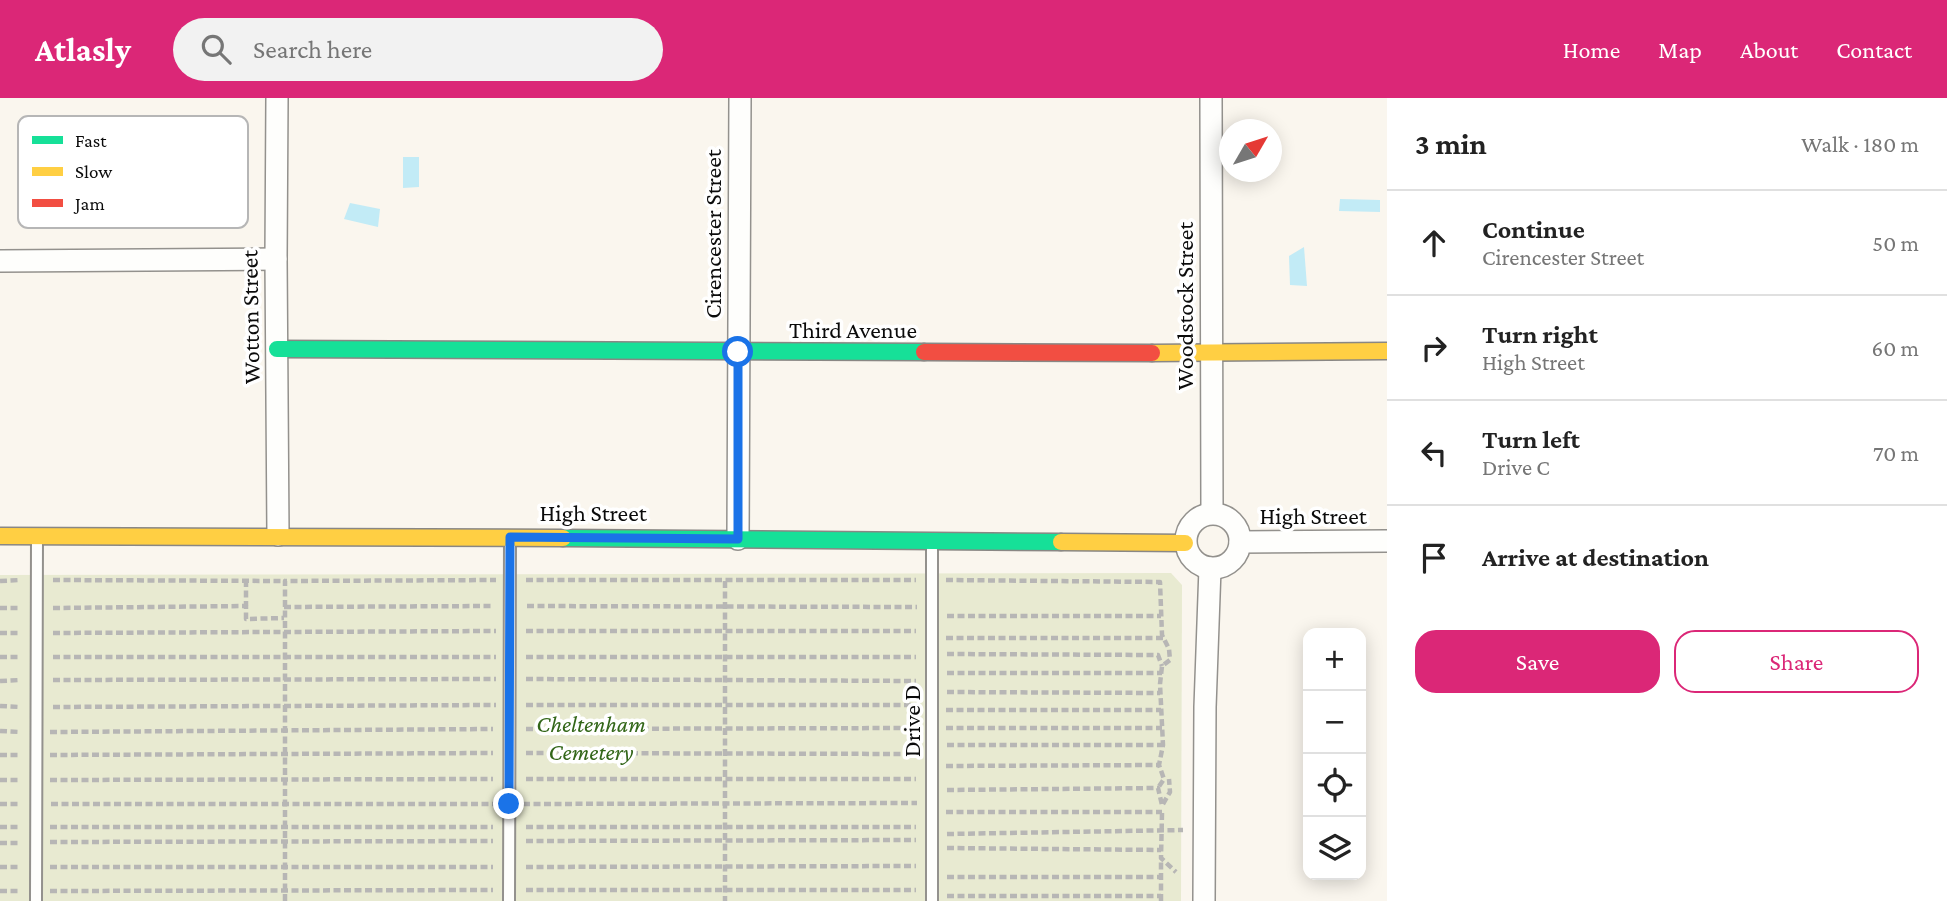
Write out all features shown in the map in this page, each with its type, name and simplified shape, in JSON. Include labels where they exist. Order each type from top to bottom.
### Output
[{"type":"street","name":"Wotton Street","points":[[277,98],[275,259],[278,535]]},
{"type":"street","name":"Cirencester Street","points":[[738,539],[740,98]]},
{"type":"street","name":"Woodstock Street","points":[[1211,98],[1212,513]]},
{"type":"street","points":[[0,261],[275,259]]},
{"type":"street","name":"Third Avenue","points":[[277,349],[1210,353],[1387,351]]},
{"type":"street","points":[[1212,513],[1223,515],[1233,522],[1238,529],[1240,542],[1232,561],[1221,567],[1210,568],[1193,560],[1185,543],[1187,531],[1193,522],[1212,513]]},
{"type":"street","name":"High Street","points":[[0,536],[278,535],[1185,543]]},
{"type":"street","name":"High Street","points":[[1240,542],[1387,541]]},
{"type":"street","points":[[1205,901],[1205,707],[1210,568]]},
{"type":"lane","points":[[36,896],[37,536]]},
{"type":"lane","points":[[509,896],[510,537]]},
{"type":"lane","name":"Drive D","points":[[932,541],[932,896]]},
{"type":"path","points":[[37,580],[1160,582],[1161,616],[1170,660],[1162,666]]},
{"type":"path","points":[[246,580],[246,619],[284,618]]},
{"type":"path","points":[[285,580],[285,901]]},
{"type":"path","points":[[725,580],[725,901]]},
{"type":"path","points":[[37,608],[246,606]]},
{"type":"path","points":[[284,607],[725,607],[1161,616]]},
{"type":"path","points":[[37,633],[725,630],[1164,638]]},
{"type":"path","points":[[0,891],[36,896],[285,891],[509,896],[725,890],[1161,899],[1162,805],[1158,788],[1164,779],[1159,765],[1163,744],[1160,692],[1162,666],[1158,655],[37,657]]},
{"type":"path","points":[[932,682],[1162,673]]},
{"type":"path","points":[[37,680],[932,682],[1160,692]]},
{"type":"path","points":[[37,707],[725,705],[1161,710]]},
{"type":"path","points":[[37,732],[284,729],[1162,728]]},
{"type":"path","points":[[0,755],[725,754],[1163,744]]},
{"type":"path","points":[[932,766],[1159,765]]},
{"type":"path","points":[[0,780],[725,779],[1158,788]]},
{"type":"path","points":[[1162,805],[1170,792],[1168,779]]},
{"type":"path","points":[[0,804],[725,803],[1162,812]]},
{"type":"path","points":[[0,827],[725,827],[1161,850]]},
{"type":"path","points":[[0,843],[725,840],[1205,829]]},
{"type":"path","points":[[1161,858],[1176,872]]},
{"type":"path","points":[[0,867],[725,866],[1161,877]]},
{"type":"green space","name":"Cheltenham Cemetery","points":[[1171,573],[1182,585],[1181,901],[0,901],[0,575]]},
{"type":"water","points":[[403,157],[419,157],[419,187],[403,188]]},
{"type":"water","points":[[1340,199],[1380,200],[1380,212],[1339,211]]},
{"type":"water","points":[[350,203],[380,209],[378,227],[344,219]]},
{"type":"water","points":[[1304,247],[1307,286],[1290,285],[1289,256]]},
{"type":"traffic: fast","points":[[277,349],[924,352]]},
{"type":"traffic: fast","points":[[563,538],[1061,542]]},
{"type":"traffic: slow","points":[[1152,353],[1387,351]]},
{"type":"traffic: slow","points":[[0,536],[563,538]]},
{"type":"traffic: slow","points":[[1061,542],[1185,543]]},
{"type":"traffic: jam","points":[[924,352],[1152,353]]},
{"type":"route","points":[[509,804],[510,537],[738,539],[738,352]]}]
